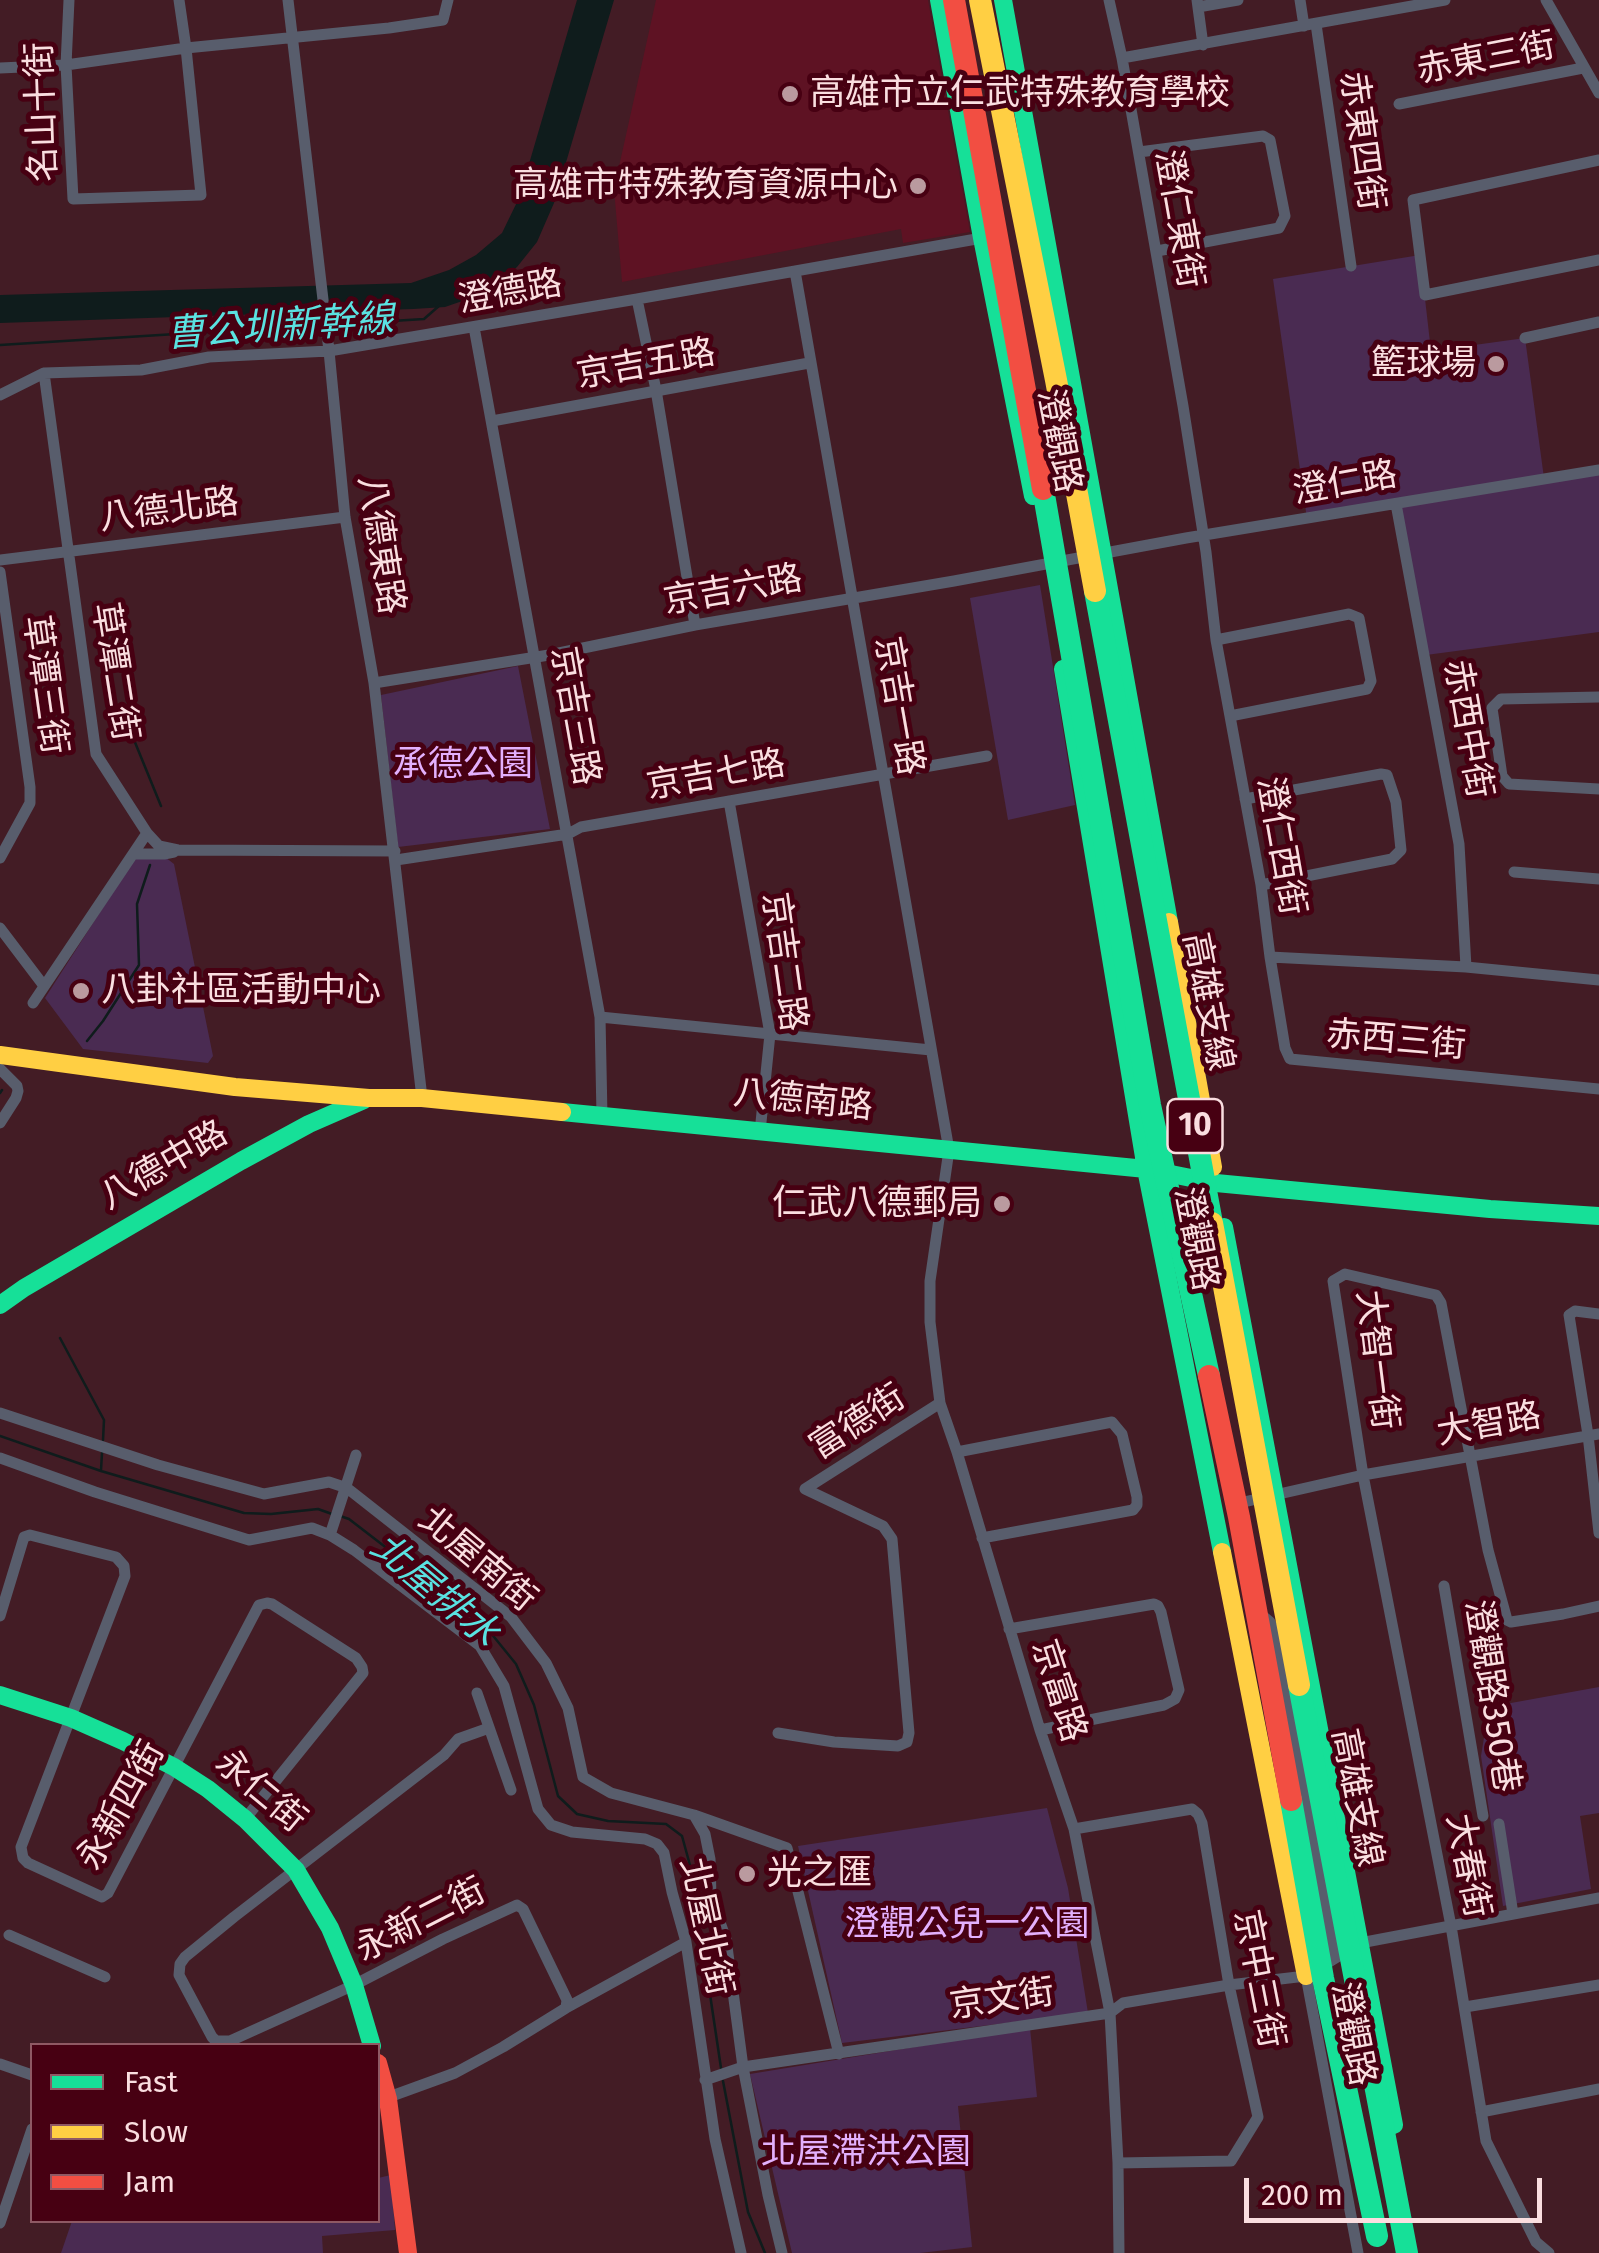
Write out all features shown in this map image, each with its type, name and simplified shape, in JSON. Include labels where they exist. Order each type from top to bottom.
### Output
[{"type":"main road","name":"澄觀路","points":[[939,0],[1046,564],[1146,1169],[1306,1976]]},
{"type":"main road","name":"高雄支線","points":[[954,0],[1150,1105],[1239,1517],[1323,1978],[1377,2236]]},
{"type":"main road","name":"高雄支線","points":[[980,0],[1060,400],[1406,2253]]},
{"type":"main road","name":"澄觀路","points":[[1003,0],[1216,1183],[1418,2253]]},
{"type":"main road","name":"八德南路","points":[[1,1066],[369,1098],[422,1098],[1146,1169],[1216,1183],[1599,1216]]},
{"type":"main road","name":"八德中路","points":[[0,1305],[241,1161],[309,1124],[369,1098]]},
{"type":"main road","name":"永仁街","points":[[0,1695],[123,1741],[174,1768],[245,1819],[296,1870],[330,1928],[354,1985],[371,2043]]},
{"type":"main road","points":[[383,2100],[408,2253]]},
{"type":"street","name":"名山十街","points":[[68,0],[66,65],[73,199],[200,195],[178,0]]},
{"type":"street","name":"八德東路","points":[[288,0],[344,517],[374,684],[422,1098]]},
{"type":"street","points":[[0,68],[66,65],[443,20],[448,0]]},
{"type":"street","name":"澄仁東街","points":[[1109,0],[1139,152],[1202,536]]},
{"type":"street","points":[[1202,45],[1197,3],[1238,0]]},
{"type":"street","name":"赤東四街","points":[[1300,0],[1310,25],[1351,266]]},
{"type":"street","points":[[1122,58],[1446,0]]},
{"type":"street","points":[[1546,0],[1599,93]]},
{"type":"street","name":"赤東三街","points":[[1399,104],[1584,68]]},
{"type":"street","points":[[1139,152],[1262,136],[1270,140],[1285,216],[1278,228],[1156,250]]},
{"type":"street","points":[[1599,160],[1414,200],[1425,295],[1599,260]]},
{"type":"street","name":"澄德路","points":[[44,373],[141,370],[209,357],[329,351],[982,238]]},
{"type":"street","name":"京吉一路","points":[[795,271],[949,1150]]},
{"type":"street","points":[[637,300],[695,625]]},
{"type":"street","points":[[1526,338],[1599,322]]},
{"type":"street","name":"京吉三路","points":[[474,328],[600,1017],[602,1116]]},
{"type":"street","name":"京吉五路","points":[[492,421],[809,363]]},
{"type":"street","points":[[0,394],[44,373]]},
{"type":"street","name":"草潭二街","points":[[44,373],[96,754],[147,833],[159,846],[178,850],[396,856]]},
{"type":"street","name":"澄仁路","points":[[1101,553],[1599,470]]},
{"type":"street","name":"赤西中街","points":[[1396,504],[1460,844],[1466,967]]},
{"type":"street","name":"八德北路","points":[[0,560],[344,517]]},
{"type":"street","name":"澄仁西街","points":[[1202,536],[1270,957],[1466,967],[1599,980]]},
{"type":"street","name":"京吉六路","points":[[374,684],[1101,553]]},
{"type":"street","name":"草潭三街","points":[[0,572],[30,788],[30,803],[0,858]]},
{"type":"street","points":[[1216,640],[1349,614],[1359,618],[1371,680],[1367,689],[1230,716]]},
{"type":"street","points":[[1599,697],[1500,699],[1492,708],[1502,776],[1509,784],[1599,790]]},
{"type":"street","name":"京吉七路","points":[[396,856],[568,834],[580,827],[988,756]]},
{"type":"street","points":[[1245,799],[1381,774],[1387,775],[1396,802],[1401,850],[1392,860],[1261,885]]},
{"type":"street","name":"京吉二路","points":[[729,801],[770,1034],[760,1132]]},
{"type":"street","points":[[33,1002],[147,833]]},
{"type":"street","points":[[133,854],[178,850]]},
{"type":"street","points":[[1514,872],[1599,879]]},
{"type":"street","points":[[0,928],[44,986]]},
{"type":"street","name":"赤西三街","points":[[1270,957],[1290,1058],[1599,1089]]},
{"type":"street","points":[[600,1017],[931,1050]]},
{"type":"street","points":[[0,1123],[16,1098],[17,1086],[1,1066]]},
{"type":"street","name":"京富路","points":[[949,1150],[930,1281],[930,1322],[940,1403],[1074,1829],[1110,2013],[1118,2162],[1118,2253]]},
{"type":"street","name":"大智一街","points":[[1363,1475],[1333,1281],[1345,1274],[1436,1295],[1470,1456]]},
{"type":"street","points":[[1599,1314],[1575,1311],[1569,1316],[1593,1434],[1599,1533]]},
{"type":"street","name":"富德街","points":[[778,1734],[898,1746],[907,1742],[892,1539],[883,1526],[805,1489],[940,1403]]},
{"type":"street","points":[[0,1413],[132,1458],[264,1494],[330,1482],[345,1493]]},
{"type":"street","points":[[957,1452],[1112,1422],[1122,1434],[1137,1497],[1133,1510],[982,1538]]},
{"type":"street","name":"大智路","points":[[1212,1508],[1363,1475],[1593,1434]]},
{"type":"street","points":[[0,1458],[248,1540],[312,1528],[332,1531],[356,1455]]},
{"type":"street","points":[[1470,1456],[1488,1550],[1507,1620],[1599,1606]]},
{"type":"street","name":"大春街","points":[[1363,1475],[1451,1926],[1486,2141],[1536,2242],[1549,2253]]},
{"type":"street","name":"北屋南街","points":[[345,1493],[510,1618],[546,1663],[568,1708],[583,1777],[611,1793],[694,1815]]},
{"type":"street","name":"北屋北街","points":[[332,1531],[480,1646],[504,1686],[538,1810],[551,1825],[572,1832],[645,1839],[657,1844],[664,1853],[686,1942],[710,2078],[715,2139],[741,2253]]},
{"type":"street","name":"永新四街","points":[[0,1616],[24,1537],[30,1534],[116,1558],[124,1566],[124,1576],[21,1847],[28,1863],[102,1897],[108,1893],[259,1606],[272,1604],[356,1658],[362,1673],[245,1819]]},
{"type":"street","points":[[1226,1582],[1270,1622],[1275,1633],[1335,1958]]},
{"type":"street","name":"澄觀路350巷","points":[[1444,1586],[1483,1816]]},
{"type":"street","points":[[1010,1629],[1154,1604],[1161,1612],[1179,1690],[1175,1699],[1164,1705],[1040,1730]]},
{"type":"street","points":[[477,1693],[511,1790]]},
{"type":"street","points":[[354,1985],[230,2042],[217,2043],[179,1975],[185,1957],[234,1917],[444,1755],[458,1739],[489,1728]]},
{"type":"street","name":"京中三街","points":[[1074,1829],[1192,1808],[1198,1814],[1258,2118],[1231,2161],[1118,2162]]},
{"type":"street","points":[[694,1815],[787,1848],[839,2054]]},
{"type":"street","points":[[694,1815],[705,1834],[711,1898],[726,1939],[740,2068],[782,2253]]},
{"type":"street","points":[[1499,1824],[1514,1914]]},
{"type":"street","points":[[1306,1976],[1360,1943],[1599,1898]]},
{"type":"street","name":"永新二街","points":[[354,1985],[517,1905],[567,2000],[566,2008]]},
{"type":"street","points":[[10,1935],[105,1977]]},
{"type":"street","points":[[383,2100],[454,2073],[686,1942]]},
{"type":"street","name":"京文街","points":[[710,2078],[740,2068],[1110,2013],[1122,2002],[1306,1976]]},
{"type":"street","name":"澄觀路","points":[[1306,1976],[1358,2253]]},
{"type":"street","points":[[1464,2007],[1599,1985]]},
{"type":"street","points":[[0,2064],[30,2075]]},
{"type":"street","points":[[1481,2112],[1599,2089]]},
{"type":"street","points":[[0,2223],[30,2135]]},
{"type":"shaded area","points":[[577,0],[614,0],[554,203],[537,242],[517,267],[492,288],[445,307],[0,323],[0,295],[411,283],[449,270],[476,255],[502,233],[519,198]]},
{"type":"shaded area","name":"高雄市立仁武特殊教育學校","points":[[656,0],[928,0],[970,232],[903,243],[901,229],[622,282],[614,189]]},
{"type":"green space","points":[[1420,255],[1431,351],[1525,338],[1544,478],[1599,469],[1599,632],[1426,655],[1396,504],[1307,519],[1273,279]]},
{"type":"green space","points":[[1040,585],[1075,805],[1008,820],[970,598]]},
{"type":"green space","name":"承德公園","points":[[518,666],[550,829],[398,847],[381,695]]},
{"type":"green space","points":[[136,856],[165,857],[174,864],[213,1056],[208,1063],[83,1049],[45,998]]},
{"type":"green space","points":[[1599,1687],[1599,1813],[1580,1816],[1591,1889],[1503,1906],[1481,1756],[1489,1707]]},
{"type":"green space","name":"澄觀公兒一公園","points":[[1047,1808],[1068,1888],[1088,2013],[842,2043],[798,1846]]},
{"type":"green space","name":"北屋滯洪公園","points":[[1030,2028],[1037,2097],[958,2106],[972,2247],[920,2253],[792,2253],[750,2074]]},
{"type":"green space","points":[[391,2175],[395,2230],[322,2236],[323,2253],[61,2253],[71,2223],[380,2223],[380,2178]]},
{"type":"waterway","name":"曹公圳新幹線","points":[[328,325],[424,319],[440,305]]},
{"type":"waterway","name":"曹公圳新幹線","points":[[0,345],[320,325]]},
{"type":"waterway","name":"北屋排水","points":[[110,709],[132,735],[161,806]]},
{"type":"waterway","name":"北屋排水","points":[[87,1041],[139,965],[137,904],[150,865]]},
{"type":"waterway","name":"北屋排水","points":[[60,1338],[104,1420],[103,1440]]},
{"type":"waterway","name":"北屋排水","points":[[0,1436],[244,1513],[318,1509],[332,1514]]},
{"type":"waterway","name":"北屋排水","points":[[101,1470],[102,1453]]},
{"type":"waterway","name":"北屋排水","points":[[340,1516],[419,1573],[490,1632],[516,1664],[534,1705],[558,1796],[577,1814],[608,1821],[666,1824],[682,1836],[691,1869],[691,1893],[721,2068]]},
{"type":"waterway","name":"北屋排水","points":[[723,2081],[748,2212],[765,2253]]},
{"type":"traffic: fast","points":[[939,0],[1033,496]]},
{"type":"traffic: fast","points":[[1003,0],[1169,922]]},
{"type":"traffic: fast","points":[[1043,489],[1150,1105],[1209,1376]]},
{"type":"traffic: fast","points":[[1095,591],[1212,1223]]},
{"type":"traffic: fast","points":[[1063,669],[1146,1169],[1222,1552]]},
{"type":"traffic: fast","points":[[0,1305],[241,1161],[364,1100]]},
{"type":"traffic: fast","points":[[562,1112],[1146,1169],[1216,1183],[1599,1216]]},
{"type":"traffic: fast","points":[[1224,1227],[1394,2125]]},
{"type":"traffic: fast","points":[[1299,1685],[1407,2253]]},
{"type":"traffic: fast","points":[[0,1695],[71,1718],[123,1741],[174,1767],[245,1819],[296,1870],[330,1928],[354,1985],[371,2043]]},
{"type":"traffic: fast","points":[[1291,1800],[1323,1978],[1377,2236]]},
{"type":"traffic: slow","points":[[980,0],[1095,591]]},
{"type":"traffic: slow","points":[[1169,922],[1213,1167]]},
{"type":"traffic: slow","points":[[0,1055],[235,1087],[369,1098],[422,1098],[562,1112]]},
{"type":"traffic: slow","points":[[1212,1223],[1299,1685]]},
{"type":"traffic: slow","points":[[1222,1552],[1306,1976]]},
{"type":"traffic: jam","points":[[954,0],[1043,489]]},
{"type":"traffic: jam","points":[[1209,1376],[1291,1800]]},
{"type":"traffic: jam","points":[[380,2070],[388,2099],[408,2253]]},
{"type":"place","name":"高雄市立仁武特殊教育學校","points":[[790,94]]},
{"type":"place","name":"高雄市特殊教育資源中心","points":[[918,186]]},
{"type":"place","name":"籃球場","points":[[1496,364]]},
{"type":"place","name":"八卦社區活動中心","points":[[81,991]]},
{"type":"place","name":"仁武八德郵局","points":[[1002,1204]]},
{"type":"place","name":"光之匯","points":[[747,1874]]}]
